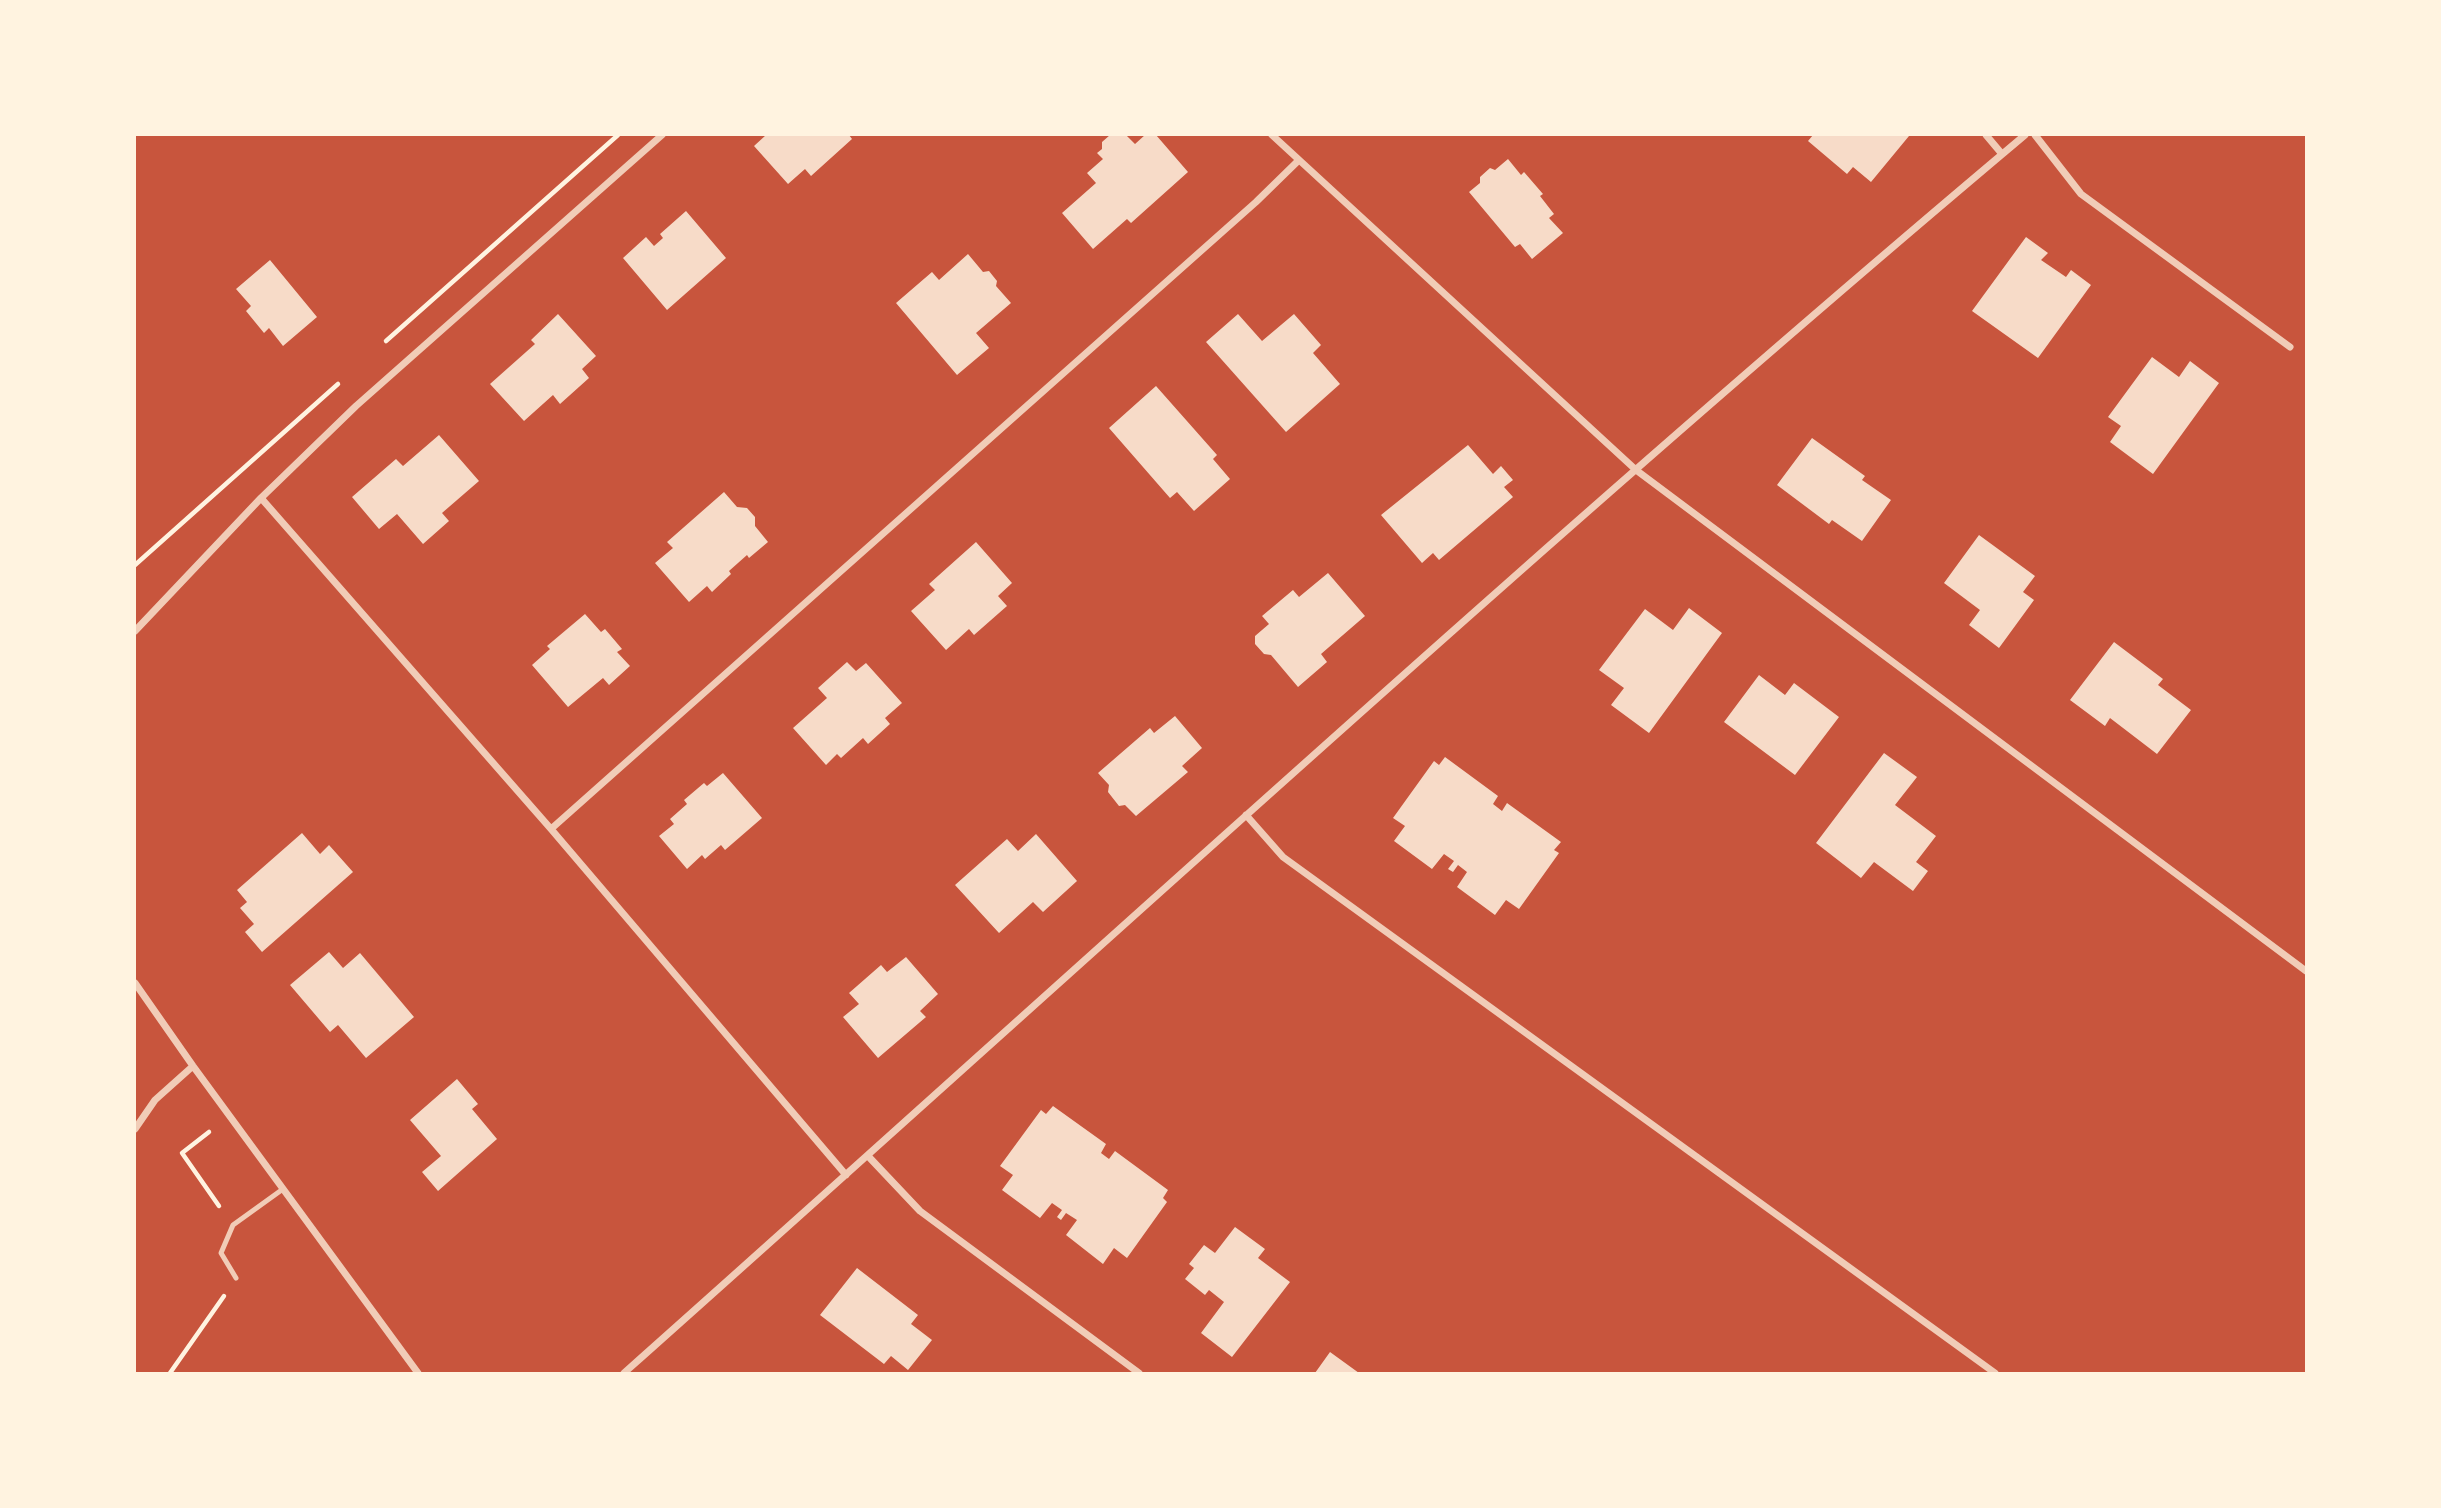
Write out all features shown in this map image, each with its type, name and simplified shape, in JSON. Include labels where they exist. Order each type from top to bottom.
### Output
[{"type":"street","points":[[135,631],[261,498],[356,407],[663,135]]},
{"type":"street","points":[[1272,135],[1636,470],[2306,971]]},
{"type":"street","points":[[1986,135],[2002,154]]},
{"type":"street","points":[[624,1373],[1246,815],[1636,470],[2025,135]]},
{"type":"street","points":[[2035,135],[2081,194],[2290,347]]},
{"type":"street","points":[[551,829],[1256,202],[1299,160]]},
{"type":"street","points":[[261,498],[551,829],[846,1175]]},
{"type":"street","points":[[1246,815],[1283,857],[1995,1373]]},
{"type":"street","points":[[135,984],[192,1066],[418,1373]]},
{"type":"street","points":[[135,1129],[155,1100],[192,1066]]},
{"type":"street","points":[[868,1156],[920,1211],[1139,1373]]},
{"type":"lane","points":[[236,1278],[220,1253],[233,1226],[283,1189]]},
{"type":"path","points":[[229,1116],[181,1153],[233,1226]]},
{"type":"path","points":[[170,1373],[236,1278]]},
{"type":"building","points":[[766,135],[849,135],[852,139],[811,176],[805,169],[788,184],[754,146]]},
{"type":"building","points":[[1110,135],[1126,135],[1135,144],[1145,135],[1156,135],[1188,172],[1131,223],[1127,219],[1093,249],[1062,213],[1096,183],[1087,173],[1103,159],[1097,153],[1102,149],[1102,142]]},
{"type":"building","points":[[1813,135],[1909,136],[1871,182],[1853,167],[1847,174],[1808,141]]},
{"type":"building","points":[[1508,159],[1521,175],[1524,172],[1543,194],[1540,196],[1554,214],[1549,218],[1563,233],[1532,259],[1520,244],[1515,247],[1469,192],[1480,183],[1480,177],[1490,168],[1495,170]]},
{"type":"building","points":[[686,211],[726,258],[667,310],[623,258],[646,237],[654,246],[663,238],[660,234]]},
{"type":"building","points":[[2026,237],[2048,253],[2041,260],[2066,277],[2071,270],[2091,285],[2038,358],[1972,311]]},
{"type":"building","points":[[968,254],[983,272],[989,271],[997,281],[996,286],[1011,303],[976,333],[989,348],[957,375],[896,303],[932,272],[939,280]]},
{"type":"building","points":[[270,260],[317,317],[283,346],[269,328],[264,333],[246,311],[251,306],[236,289]]},
{"type":"building","points":[[558,314],[596,356],[582,369],[589,378],[560,404],[553,395],[524,421],[490,384],[535,344],[531,340]]},
{"type":"building","points":[[1238,314],[1262,341],[1294,314],[1321,345],[1313,353],[1340,384],[1286,432],[1206,342]]},
{"type":"building","points":[[2152,357],[2179,377],[2190,361],[2219,383],[2153,474],[2110,442],[2121,426],[2108,417]]},
{"type":"building","points":[[1156,386],[1217,455],[1213,459],[1230,479],[1194,511],[1177,492],[1170,498],[1109,428]]},
{"type":"building","points":[[439,435],[479,481],[442,513],[449,521],[423,544],[397,514],[379,529],[352,497],[396,459],[403,466]]},
{"type":"building","points":[[1812,438],[1865,476],[1862,480],[1891,500],[1862,541],[1832,520],[1829,524],[1777,485]]},
{"type":"building","points":[[1468,445],[1493,474],[1501,466],[1513,480],[1504,487],[1513,497],[1439,560],[1433,553],[1422,563],[1381,515]]},
{"type":"building","points":[[724,492],[737,507],[747,508],[755,517],[755,526],[768,542],[729,571],[731,574],[712,592],[707,586],[689,602],[655,563],[673,548],[667,542]]},
{"type":"building","points":[[1979,535],[2035,576],[2023,592],[2034,600],[1999,648],[1969,625],[1980,610],[1944,583]]},
{"type":"building","points":[[976,542],[1012,583],[998,596],[1007,606],[974,635],[969,629],[946,650],[911,611],[935,590],[929,584]]},
{"type":"building","points":[[1328,573],[1365,616],[1321,654],[1327,662],[1298,687],[1271,655],[1264,654],[1255,644],[1255,636],[1269,624],[1262,616],[1293,590],[1299,597]]},
{"type":"building","points":[[1689,608],[1722,633],[1649,733],[1611,705],[1624,688],[1599,670],[1645,609],[1673,630]]},
{"type":"building","points":[[585,614],[601,632],[605,629],[622,649],[617,652],[630,666],[609,685],[603,678],[568,707],[532,665],[550,649],[547,646]]},
{"type":"building","points":[[2114,642],[2163,679],[2158,685],[2191,710],[2157,754],[2110,718],[2105,726],[2070,700]]},
{"type":"building","points":[[847,662],[856,671],[866,663],[902,703],[885,718],[890,724],[868,744],[863,738],[841,758],[837,754],[826,765],[793,728],[827,698],[818,688]]},
{"type":"building","points":[[1759,675],[1785,695],[1794,683],[1839,717],[1795,775],[1724,722]]},
{"type":"building","points":[[1175,716],[1202,748],[1182,766],[1188,772],[1136,816],[1125,805],[1119,806],[1108,792],[1109,785],[1098,773],[1150,728],[1154,733]]},
{"type":"building","points":[[1884,753],[1917,777],[1895,805],[1936,836],[1916,862],[1928,871],[1913,891],[1874,862],[1861,878],[1816,843]]},
{"type":"building","points":[[1445,757],[1498,796],[1493,804],[1502,811],[1507,803],[1561,842],[1554,850],[1559,853],[1519,909],[1506,900],[1495,915],[1457,887],[1467,872],[1458,865],[1453,872],[1448,869],[1454,861],[1444,854],[1432,869],[1394,841],[1405,826],[1393,818],[1434,761],[1439,765]]},
{"type":"building","points":[[723,773],[762,818],[725,850],[721,845],[705,859],[702,855],[687,869],[659,836],[674,824],[670,819],[687,804],[684,800],[704,783],[707,786]]},
{"type":"building","points":[[302,833],[320,854],[329,845],[353,872],[262,952],[245,932],[254,924],[240,908],[247,902],[237,890]]},
{"type":"building","points":[[1036,834],[1077,881],[1043,912],[1033,902],[999,933],[955,885],[1007,839],[1018,851]]},
{"type":"building","points":[[329,952],[343,968],[360,953],[414,1017],[366,1058],[338,1025],[330,1032],[290,985]]},
{"type":"building","points":[[906,957],[938,994],[920,1011],[926,1017],[878,1058],[843,1017],[859,1004],[849,993],[881,965],[887,972]]},
{"type":"building","points":[[457,1079],[478,1104],[472,1109],[497,1139],[438,1191],[422,1172],[441,1156],[410,1120]]},
{"type":"building","points":[[1053,1106],[1106,1144],[1101,1153],[1109,1159],[1115,1151],[1168,1190],[1163,1198],[1167,1202],[1127,1258],[1114,1248],[1103,1264],[1066,1235],[1077,1220],[1066,1213],[1061,1220],[1057,1217],[1062,1210],[1052,1203],[1040,1218],[1002,1190],[1013,1175],[1000,1166],[1041,1110],[1046,1114]]},
{"type":"building","points":[[1235,1227],[1265,1249],[1258,1258],[1290,1282],[1232,1357],[1201,1333],[1224,1302],[1209,1290],[1205,1295],[1185,1279],[1194,1268],[1189,1264],[1204,1245],[1215,1253]]},
{"type":"building","points":[[857,1268],[918,1315],[911,1324],[932,1340],[908,1370],[891,1356],[884,1364],[820,1315]]},
{"type":"building","points":[[1330,1352],[1359,1373],[1315,1373]]}]
